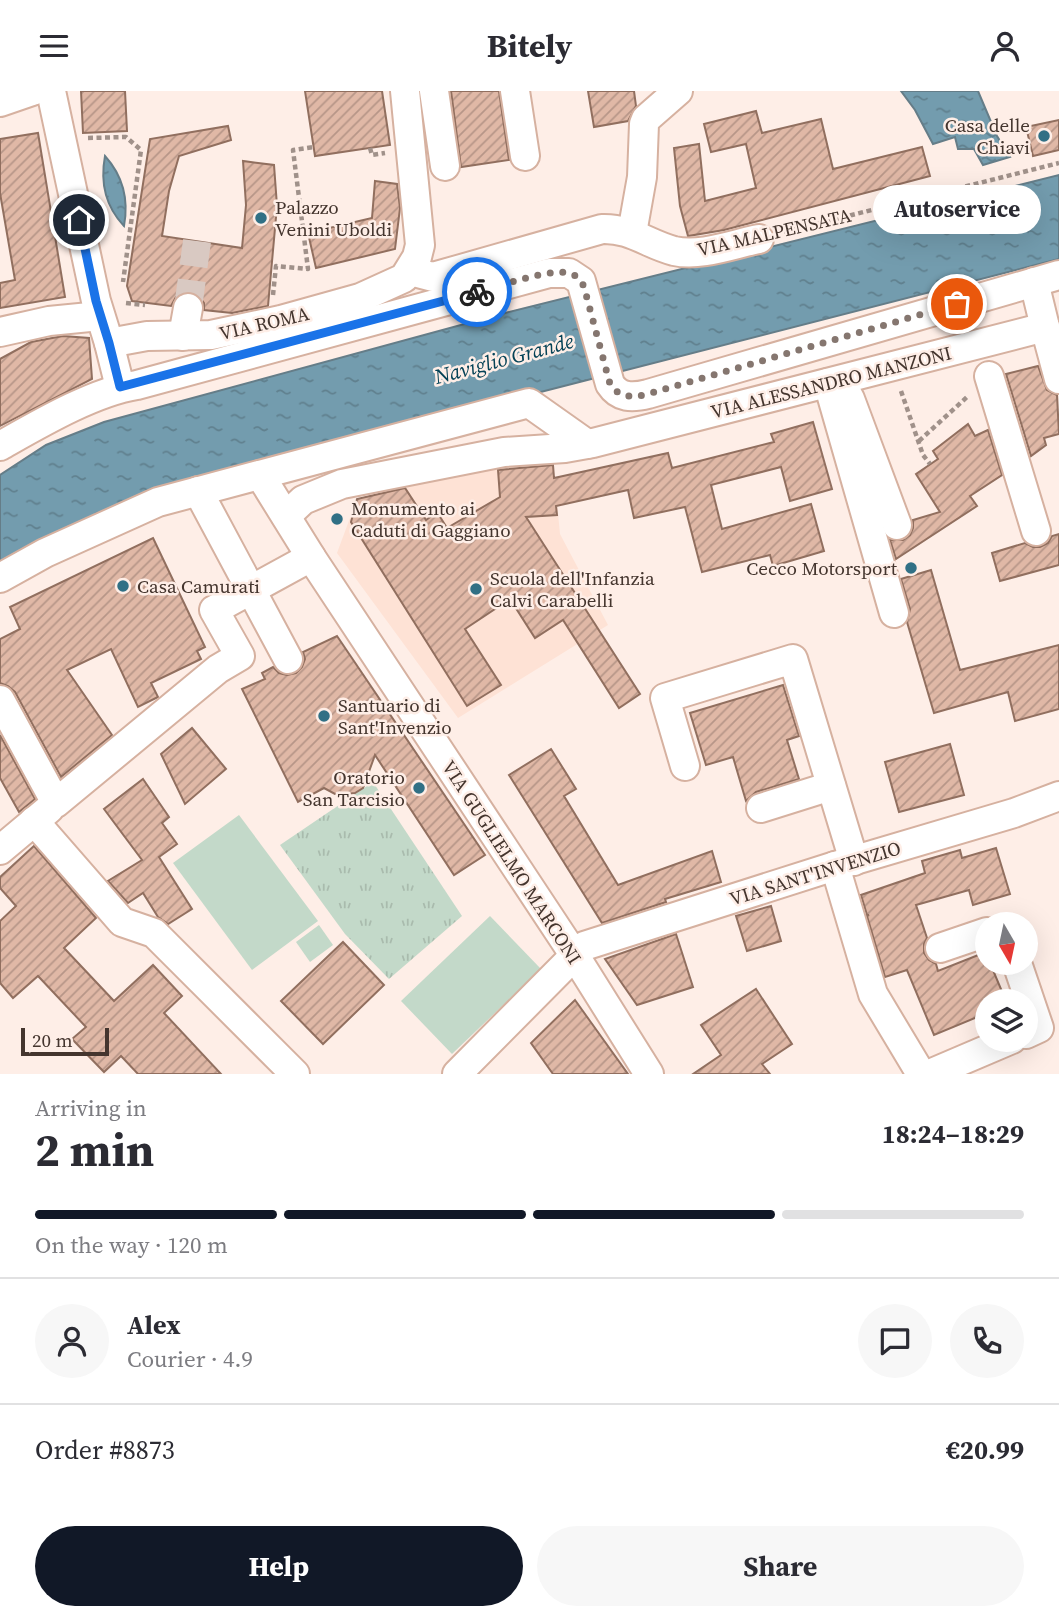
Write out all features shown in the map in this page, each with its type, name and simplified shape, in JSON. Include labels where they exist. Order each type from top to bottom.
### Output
[{"type":"street","points":[[0,102],[32,91]]},
{"type":"street","points":[[51,91],[110,309],[109,343],[120,387]]},
{"type":"street","points":[[405,91],[420,245],[410,271]]},
{"type":"street","points":[[434,91],[445,166]]},
{"type":"street","points":[[515,91],[525,156]]},
{"type":"street","points":[[632,233],[642,177],[643,124],[678,91]]},
{"type":"street","name":"VIA MALPENSATA","points":[[410,271],[433,277],[602,229],[632,233],[656,245],[684,252],[760,239]]},
{"type":"street","name":"VIA ROMA","points":[[109,343],[147,336],[186,318],[211,335],[244,329],[360,298],[395,284],[410,271]]},
{"type":"street","name":"VIA ROMA","points":[[0,446],[44,421],[120,387],[549,273],[569,273],[581,281],[613,389],[620,395],[630,397],[1046,278]]},
{"type":"street","points":[[1046,278],[1045,327],[1059,379]]},
{"type":"street","points":[[0,332],[110,309]]},
{"type":"street","name":"VIA ALESSANDRO MANZONI","points":[[286,516],[303,500],[342,484],[504,452],[595,443],[1045,327]]},
{"type":"street","points":[[989,376],[1036,531]]},
{"type":"street","points":[[834,381],[850,399],[897,525]]},
{"type":"street","points":[[834,381],[894,613]]},
{"type":"street","points":[[0,578],[45,553],[158,502],[529,403],[595,443]]},
{"type":"street","name":"VIA GUGLIELMO MARCONI","points":[[260,475],[286,516],[304,555],[349,615],[575,956],[649,1074]]},
{"type":"street","points":[[198,491],[288,659]]},
{"type":"street","points":[[0,850],[218,669],[240,656],[214,610],[304,555]]},
{"type":"street","points":[[685,766],[664,698],[793,659],[831,786],[873,994],[921,1074]]},
{"type":"street","points":[[0,700],[56,803]]},
{"type":"street","points":[[761,808],[831,786]]},
{"type":"street","name":"VIA SANT'INVENZIO","points":[[457,1074],[584,946],[845,863],[1014,813],[1059,796]]},
{"type":"street","points":[[34,821],[122,922],[154,933],[295,1074]]},
{"type":"street","points":[[940,948],[975,936]]},
{"type":"street","points":[[930,1074],[982,1052]]},
{"type":"path","points":[[63,139],[126,137],[141,150],[122,289]]},
{"type":"path","points":[[272,307],[276,266],[308,269],[293,150],[314,147]]},
{"type":"path","points":[[370,148],[372,155],[387,153]]},
{"type":"path","name":"VIA MALPENSATA","points":[[760,239],[1059,163]]},
{"type":"path","points":[[110,309],[186,318]]},
{"type":"path","points":[[919,441],[989,376]]},
{"type":"path","points":[[897,381],[923,455],[930,464]]},
{"type":"shaded area","name":"Scuola dell'Infanzia Calvi Carabelli","points":[[553,461],[560,534],[608,625],[458,718],[337,553],[357,499],[402,484],[497,465]]},
{"type":"green space","points":[[373,782],[462,916],[389,979],[345,934],[280,845]]},
{"type":"green space","points":[[239,815],[318,921],[252,970],[173,863]]},
{"type":"green space","points":[[490,916],[541,969],[452,1054],[401,1001]]},
{"type":"green space","points":[[319,925],[333,945],[310,962],[296,942]]},
{"type":"water","points":[[901,91],[978,91],[997,136],[1010,157],[983,165],[974,149],[958,149],[955,137],[933,144],[915,110]]},
{"type":"water","points":[[105,156],[123,188],[126,206],[124,226],[108,202],[103,176]]},
{"type":"water","name":"Naviglio Grande","points":[[1059,175],[1059,259],[525,396],[0,566],[0,475],[46,445],[104,422],[505,313]]},
{"type":"building","points":[[81,91],[125,91],[127,131],[83,133]]},
{"type":"building","points":[[305,91],[382,91],[390,145],[315,156]]},
{"type":"building","points":[[451,91],[499,91],[509,160],[461,167]]},
{"type":"building","points":[[588,91],[634,91],[636,106],[628,121],[594,127]]},
{"type":"building","points":[[756,111],[762,133],[821,119],[833,169],[922,147],[930,176],[724,230],[688,236],[680,206],[674,148],[699,144],[705,201],[756,188],[746,144],[711,152],[704,124]]},
{"type":"building","name":"Casa delle Chiavi","points":[[1059,120],[1059,150],[1033,156],[1026,127]]},
{"type":"building","name":"Palazzo Venini Uboldi","points":[[228,126],[231,140],[179,156],[169,191],[162,236],[242,248],[246,205],[243,161],[274,165],[277,206],[268,306],[232,313],[204,310],[204,303],[199,296],[190,292],[183,292],[176,297],[171,306],[132,301],[127,286],[150,139]]},
{"type":"building","points":[[38,133],[65,297],[0,308],[0,283],[15,280],[0,193],[0,139]]},
{"type":"building","points":[[375,181],[397,184],[400,208],[395,249],[316,268],[308,233],[372,218]]},
{"type":"building","points":[[63,336],[89,338],[92,379],[0,426],[0,359],[31,342]]},
{"type":"building","points":[[1038,366],[1047,390],[1057,395],[1059,434],[1044,438],[1046,445],[1031,456],[1006,374]]},
{"type":"building","points":[[813,422],[832,489],[790,501],[781,467],[711,485],[722,529],[811,504],[824,551],[773,566],[770,555],[702,572],[685,507],[634,518],[628,490],[556,506],[557,515],[526,517],[640,694],[619,708],[563,620],[535,638],[510,599],[465,629],[501,685],[467,706],[351,522],[357,499],[405,488],[426,520],[437,512],[447,528],[500,497],[498,470],[553,465],[554,478],[668,453],[672,468],[774,442],[771,434]]},
{"type":"building","points":[[968,424],[975,436],[988,430],[1002,475],[970,496],[977,506],[896,559],[890,540],[903,540],[910,535],[913,520],[940,512],[916,474],[938,459],[933,451]]},
{"type":"building","points":[[1059,534],[1059,565],[1000,581],[992,553],[1025,543],[1040,547],[1048,543],[1052,536]]},
{"type":"building","points":[[153,538],[205,647],[197,651],[201,659],[151,683],[158,697],[138,707],[111,649],[67,670],[112,735],[61,777],[15,692],[0,683],[0,639],[20,629],[10,607]]},
{"type":"building","points":[[931,570],[960,670],[1059,645],[1059,709],[1015,721],[1008,692],[934,713],[907,622],[910,609],[901,579]]},
{"type":"building","name":"Santuario di Sant'Invenzio","points":[[337,636],[485,855],[454,875],[375,755],[363,788],[355,793],[335,794],[324,788],[298,802],[242,689],[265,679],[262,673],[273,667],[279,673],[296,673],[305,659],[303,652]]},
{"type":"building","points":[[783,685],[799,736],[787,740],[799,779],[756,792],[746,801],[733,757],[706,765],[690,713]]},
{"type":"building","points":[[192,728],[226,769],[185,804],[161,754]]},
{"type":"building","points":[[0,735],[35,799],[19,812],[0,778]]},
{"type":"building","points":[[950,744],[964,795],[899,812],[885,762]]},
{"type":"building","points":[[551,749],[576,789],[564,796],[618,885],[712,851],[721,882],[665,899],[666,902],[602,923],[509,775]]},
{"type":"building","points":[[143,779],[169,817],[162,823],[177,844],[159,857],[192,909],[168,924],[158,917],[143,893],[128,903],[108,881],[142,860],[104,809]]},
{"type":"building","points":[[34,846],[96,918],[64,948],[114,1001],[153,965],[182,996],[164,1013],[221,1074],[138,1074],[121,1056],[104,1072],[72,1039],[86,1027],[38,976],[13,998],[0,983],[0,921],[16,906],[0,888],[0,877]]},
{"type":"building","points":[[996,848],[1010,894],[973,905],[969,890],[916,905],[927,938],[924,953],[936,964],[938,971],[975,956],[975,975],[995,975],[1001,989],[975,989],[975,1018],[934,1035],[907,970],[885,977],[861,895],[925,873],[922,861],[960,850],[962,858]]},
{"type":"building","points":[[771,906],[781,941],[747,951],[736,916]]},
{"type":"building","points":[[676,934],[693,987],[637,1005],[605,959]]},
{"type":"building","points":[[343,942],[384,985],[323,1044],[281,1001]]},
{"type":"building","points":[[756,989],[792,1044],[762,1064],[770,1074],[693,1074],[721,1055],[701,1025]]},
{"type":"building","points":[[575,1000],[628,1074],[553,1074],[531,1043]]},
{"type":"tunnel","points":[[188,308],[197,241]]},
{"type":"way so far","points":[[477,292],[549,273],[565,272],[578,277],[584,287],[610,384],[620,395],[630,397],[957,304]]},
{"type":"place","name":"Casa delle Chiavi","points":[[1044,136]]},
{"type":"place","name":"Palazzo Venini Uboldi","points":[[261,218]]},
{"type":"place","name":"Autoservice","points":[[957,304]]},
{"type":"place","name":"Monumento ai Caduti di Gaggiano","points":[[337,519]]},
{"type":"place","name":"Cecco Motorsport","points":[[911,568]]},
{"type":"place","name":"Casa Camurati","points":[[123,586]]},
{"type":"place","name":"Scuola dell'Infanzia Calvi Carabelli","points":[[476,589]]},
{"type":"place","name":"Santuario di Sant'Invenzio","points":[[324,716]]},
{"type":"place","name":"Oratorio San Tarcisio","points":[[419,788]]},
{"type":"route","points":[[79,220],[96,301],[120,387],[137,385],[477,292]]}]
